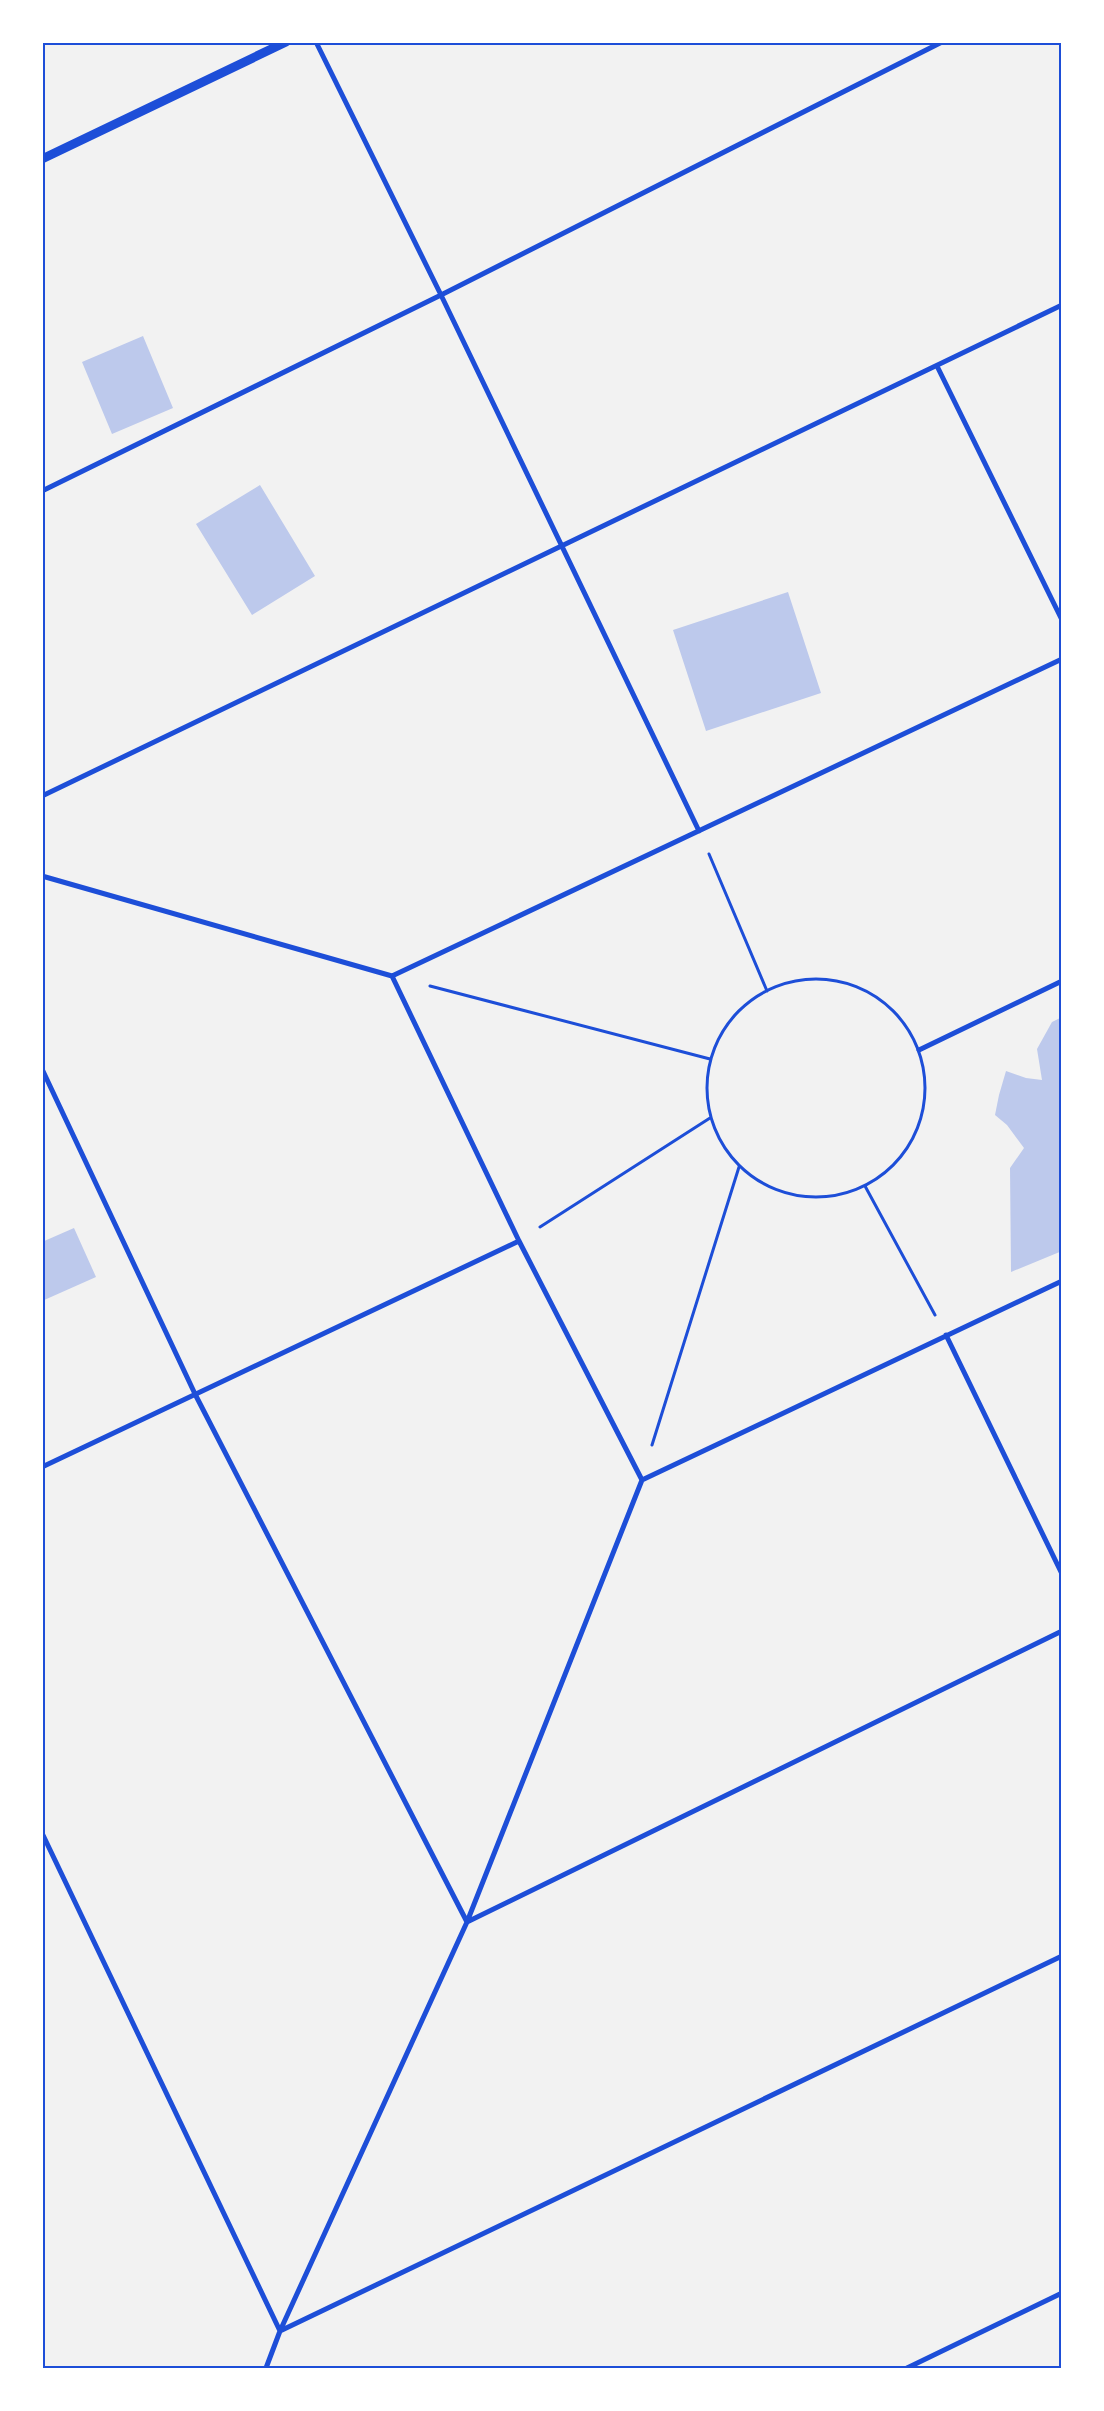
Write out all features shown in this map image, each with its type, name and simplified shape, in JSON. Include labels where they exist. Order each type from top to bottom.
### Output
[{"type":"street","points":[[42,159],[286,42]]},
{"type":"street","points":[[316,42],[441,296],[699,831]]},
{"type":"street","points":[[42,491],[441,296],[942,42]]},
{"type":"street","points":[[42,796],[1062,305]]},
{"type":"street","points":[[937,366],[1062,620]]},
{"type":"street","points":[[42,876],[392,976],[1062,659]]},
{"type":"street","points":[[392,976],[519,1241],[642,1480]]},
{"type":"street","points":[[919,1050],[1062,981]]},
{"type":"street","points":[[42,1069],[195,1394],[468,1922]]},
{"type":"street","points":[[42,1467],[519,1241]]},
{"type":"street","points":[[266,2368],[280,2331],[468,1922],[642,1480],[1062,1281]]},
{"type":"street","points":[[946,1335],[1062,1574]]},
{"type":"street","points":[[468,1922],[1062,1631]]},
{"type":"street","points":[[42,1833],[280,2331]]},
{"type":"street","points":[[280,2331],[1062,1956]]},
{"type":"street","points":[[907,2368],[1062,2292]]},
{"type":"path","points":[[699,831],[767,991]]},
{"type":"path","points":[[392,976],[710,1059]]},
{"type":"path","points":[[826,979],[856,986],[883,1001],[905,1023],[919,1050],[926,1081],[923,1113],[911,1143],[891,1168],[865,1186],[833,1197],[799,1196],[766,1187],[739,1167],[722,1145],[710,1118],[706,1089],[710,1059],[722,1031],[742,1008],[767,991],[795,981],[826,979]]},
{"type":"path","points":[[519,1241],[710,1118]]},
{"type":"path","points":[[642,1480],[739,1167]]},
{"type":"path","points":[[865,1186],[946,1335]]},
{"type":"building","points":[[143,336],[173,408],[112,434],[82,362]]},
{"type":"building","points":[[260,485],[315,576],[252,615],[196,524]]},
{"type":"building","points":[[788,592],[821,693],[706,731],[673,630]]},
{"type":"building","points":[[1062,1017],[1062,1251],[1011,1272],[1010,1168],[1024,1148],[1007,1125],[995,1115],[999,1095],[1006,1071],[1026,1078],[1042,1080],[1037,1049],[1052,1022]]},
{"type":"building","points":[[74,1228],[96,1277],[42,1301],[42,1242]]}]
